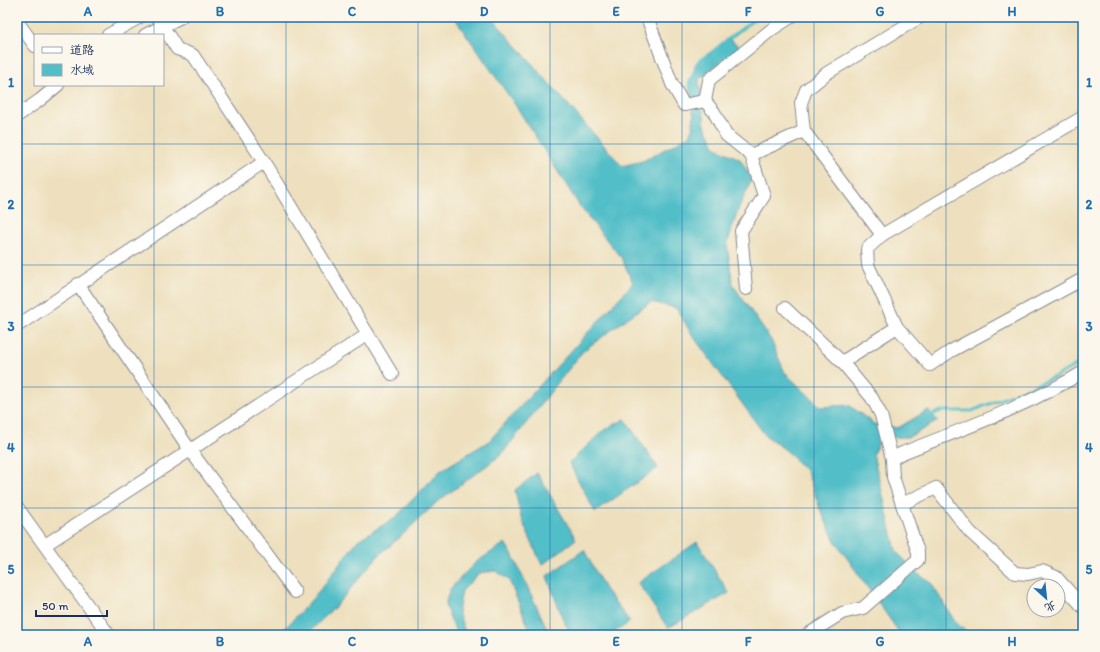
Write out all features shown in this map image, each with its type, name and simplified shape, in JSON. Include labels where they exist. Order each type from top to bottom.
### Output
[{"type":"street","points":[[110,34],[140,17]]},
{"type":"street","points":[[146,34],[160,22],[181,17]]},
{"type":"street","points":[[647,17],[672,84],[684,105],[705,101]]},
{"type":"street","points":[[705,101],[709,80],[771,30],[791,17]]},
{"type":"street","points":[[882,234],[804,131],[801,103],[806,90],[827,73],[920,17]]},
{"type":"street","points":[[17,21],[22,38],[34,45]]},
{"type":"street","points":[[160,22],[177,49],[193,55],[264,162],[392,374]]},
{"type":"street","points":[[17,116],[57,86]]},
{"type":"street","points":[[705,101],[714,112],[726,135],[751,156],[764,196],[740,231],[746,289]]},
{"type":"street","points":[[1083,117],[882,234],[867,249],[868,265],[897,327],[930,365],[1083,279]]},
{"type":"street","points":[[751,156],[804,131]]},
{"type":"street","points":[[17,326],[78,284],[264,162]]},
{"type":"street","points":[[78,284],[190,450],[295,592]]},
{"type":"street","points":[[785,308],[842,362],[872,398],[878,409],[881,415],[892,459],[893,477],[918,552],[918,560],[863,608],[842,613],[807,635]]},
{"type":"street","points":[[842,362],[897,327]]},
{"type":"street","points":[[44,545],[368,334]]},
{"type":"street","points":[[892,459],[900,454],[997,415],[1062,384],[1083,372]]},
{"type":"street","points":[[902,504],[936,488],[970,532],[1015,573],[1028,574],[1042,571],[1049,574],[1056,578],[1083,607]]},
{"type":"street","points":[[17,507],[110,635]]},
{"type":"water","points":[[454,17],[491,17],[622,166],[643,161],[691,135],[694,117],[689,84],[697,63],[728,38],[740,47],[699,79],[705,125],[716,148],[740,159],[752,179],[738,210],[727,245],[733,285],[771,340],[785,373],[821,407],[849,405],[874,424],[898,428],[928,410],[938,421],[909,437],[889,437],[879,442],[873,454],[896,551],[917,573],[931,583],[956,623],[971,635],[901,635],[835,541],[820,509],[807,472],[787,451],[765,435],[693,336],[676,308],[651,302],[583,351],[501,455],[437,502],[378,556],[335,607],[306,635],[279,635],[316,595],[358,540],[395,518],[440,471],[489,441],[633,283],[622,259],[581,208],[516,106]]},
{"type":"water","points":[[625,419],[658,468],[595,512],[569,463],[604,430]]},
{"type":"water","points":[[537,473],[576,539],[542,565],[521,518],[515,490]]},
{"type":"water","points":[[697,542],[729,593],[668,628],[638,583]]},
{"type":"water","points":[[505,543],[512,554],[550,635],[532,635],[509,580],[496,571],[479,573],[462,591],[458,612],[466,635],[457,635],[445,605],[450,589],[475,563]]},
{"type":"water","points":[[584,550],[605,589],[630,622],[610,635],[572,635],[564,622],[547,576]]},
{"type":"waterway","points":[[713,51],[757,17]]},
{"type":"waterway","points":[[695,67],[697,63],[707,55]]},
{"type":"waterway","points":[[690,88],[689,84],[694,72]]},
{"type":"waterway","points":[[929,416],[941,411],[972,411],[1055,377],[1083,361]]}]
